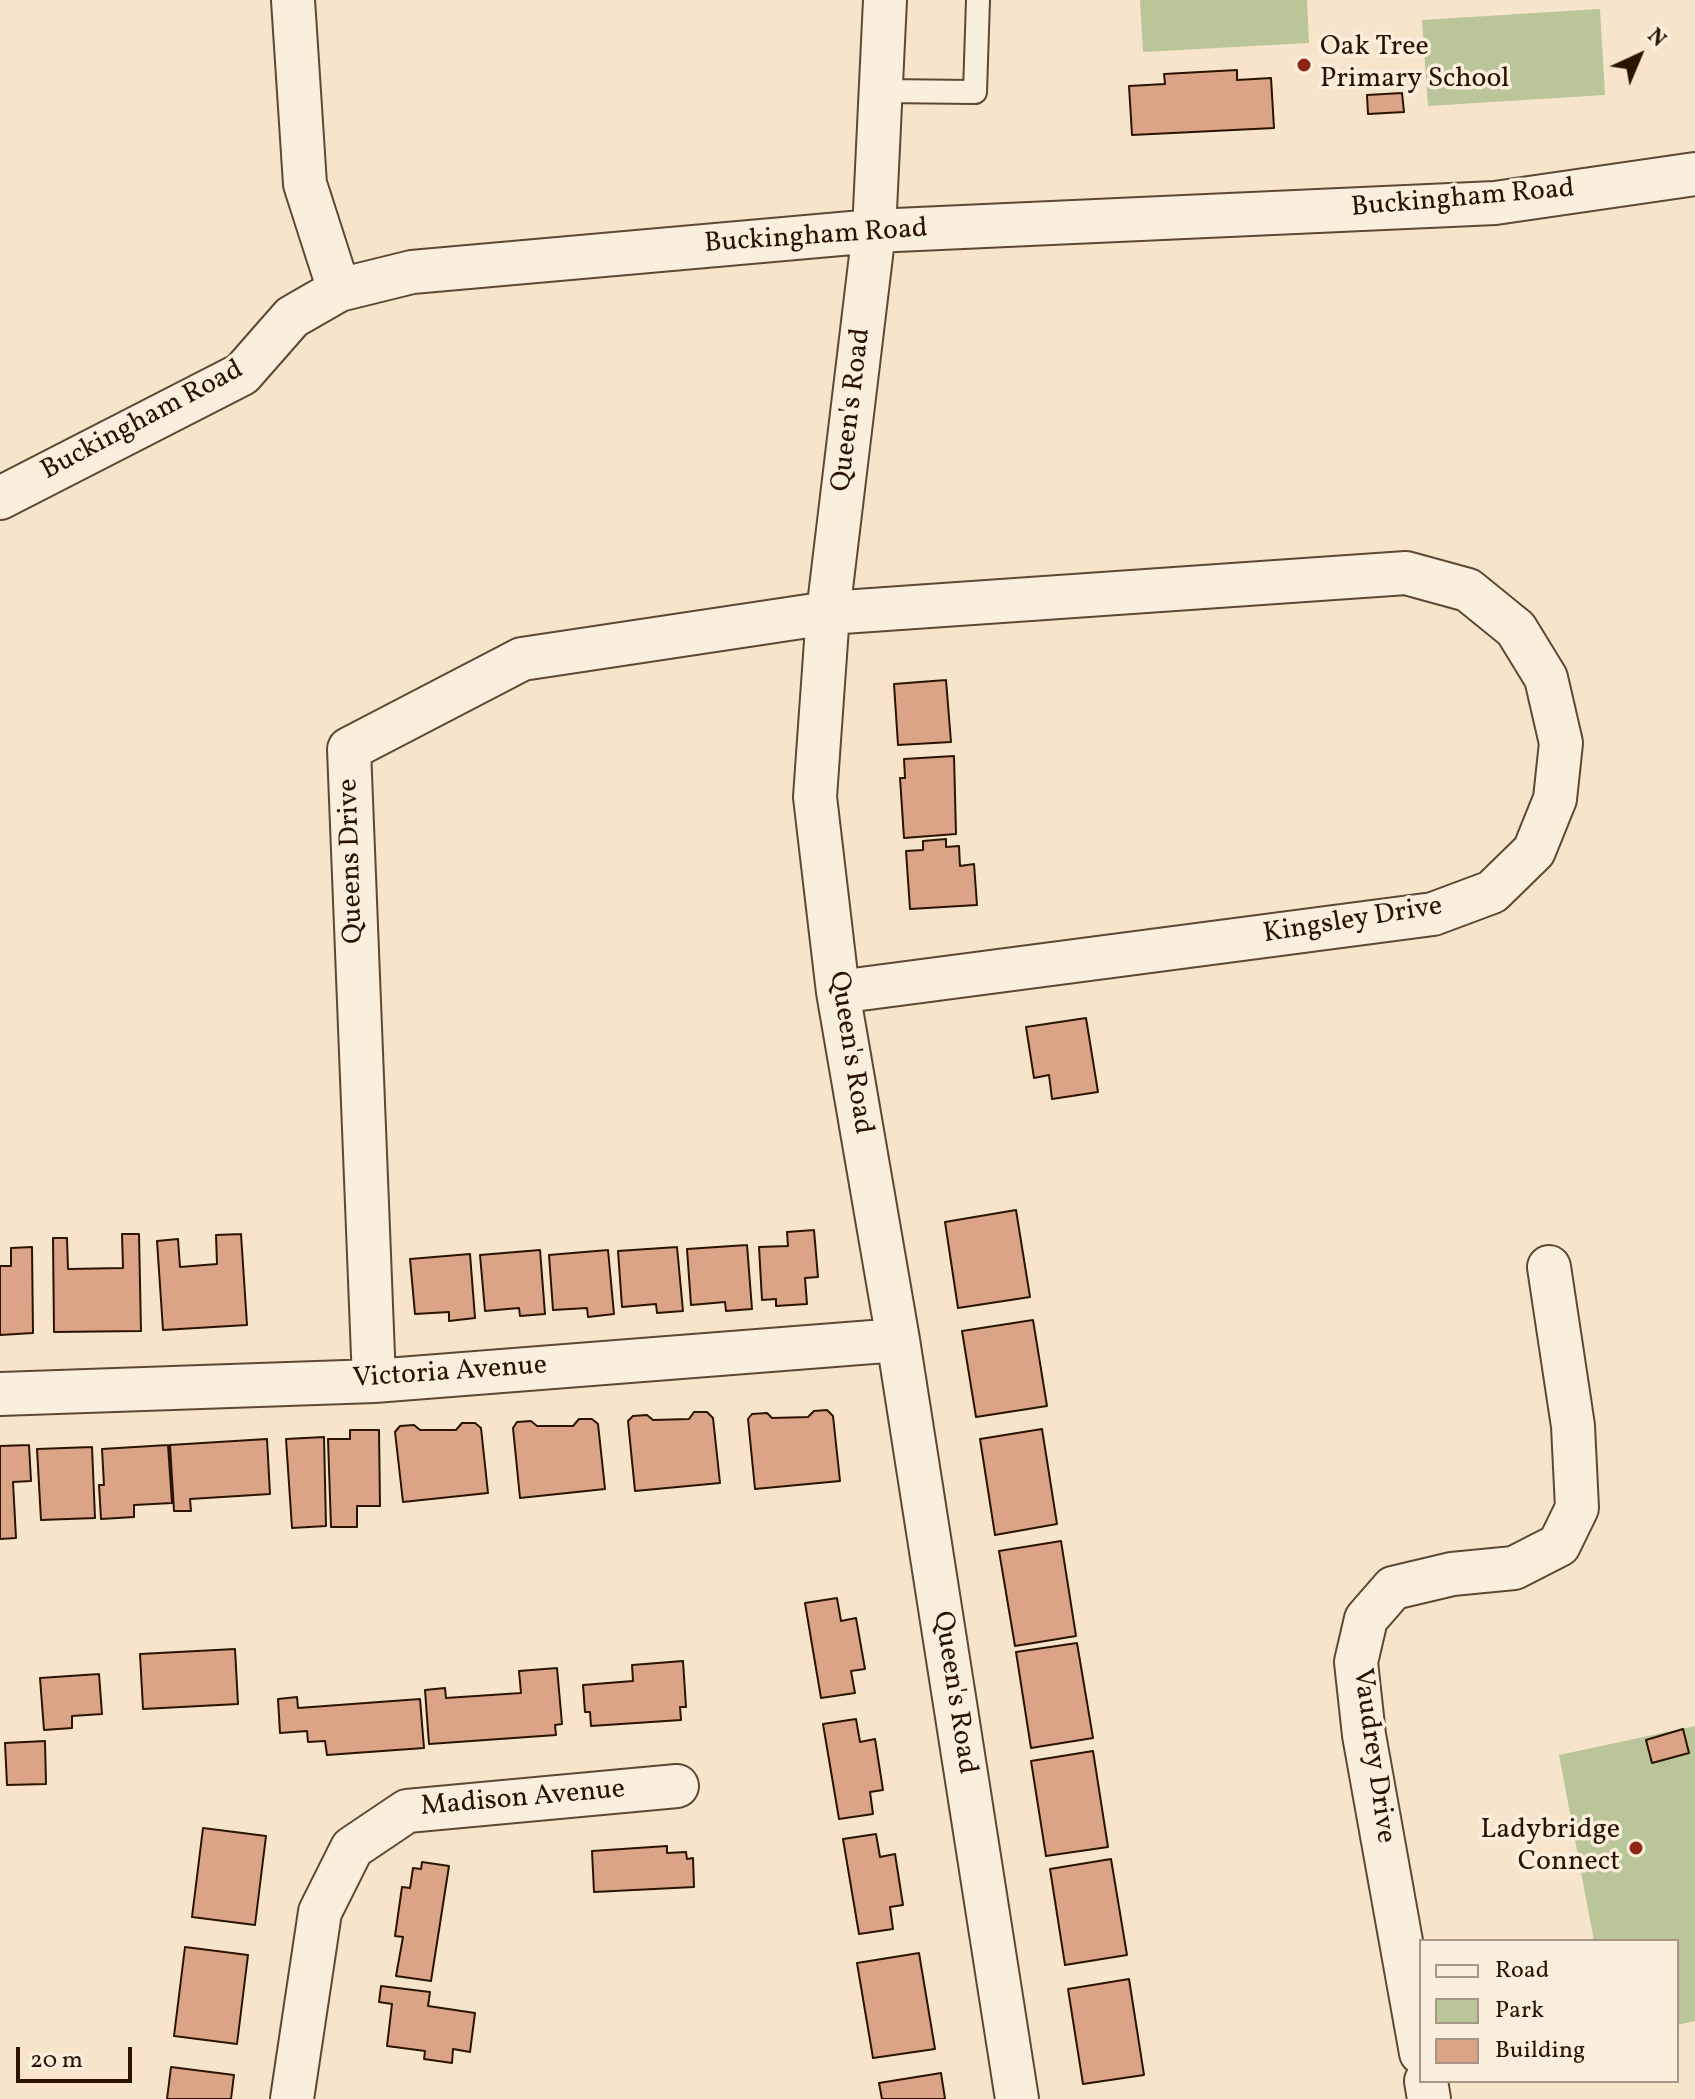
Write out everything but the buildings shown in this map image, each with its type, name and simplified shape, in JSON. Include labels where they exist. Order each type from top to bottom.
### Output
[{"type":"street","points":[[293,0],[305,184],[339,290]]},
{"type":"street","name":"Queen's Road","points":[[885,0],[874,231],[828,613],[815,797],[838,992],[898,1340],[1017,2099]]},
{"type":"street","name":"Buckingham Road","points":[[0,498],[242,374],[292,317],[339,290],[412,272],[874,231],[1495,203],[1695,174]]},
{"type":"street","name":"Kingsley Drive","points":[[828,613],[1406,573],[1468,590],[1516,629],[1546,678],[1561,743],[1555,799],[1534,851],[1492,892],[1433,914],[838,992]]},
{"type":"street","name":"Queens Drive","points":[[374,1381],[349,749],[522,659],[828,613]]},
{"type":"street","name":"Vaudrey Drive","points":[[1419,2042],[1364,1735],[1356,1662],[1366,1619],[1393,1588],[1452,1574],[1514,1568],[1559,1545],[1565,1533],[1577,1508],[1573,1426],[1549,1267]]},
{"type":"street","name":"Victoria Avenue","points":[[0,1394],[374,1381],[898,1340]]},
{"type":"street","name":"Madison Avenue","points":[[292,2099],[320,1912],[352,1848],[407,1811],[677,1786]]},
{"type":"lane","points":[[881,91],[975,92],[978,0]]},
{"type":"green space","points":[[1140,0],[1307,0],[1309,43],[1143,52]]},
{"type":"green space","points":[[1600,9],[1605,95],[1428,106],[1422,20]]},
{"type":"green space","name":"Ladybridge Connect","points":[[1695,1726],[1695,2021],[1679,2025],[1679,1939],[1594,1939],[1559,1755]]},
{"type":"place","name":"Oak Tree Primary School","points":[[1304,65]]},
{"type":"place","name":"Ladybridge Connect","points":[[1636,1848]]}]
